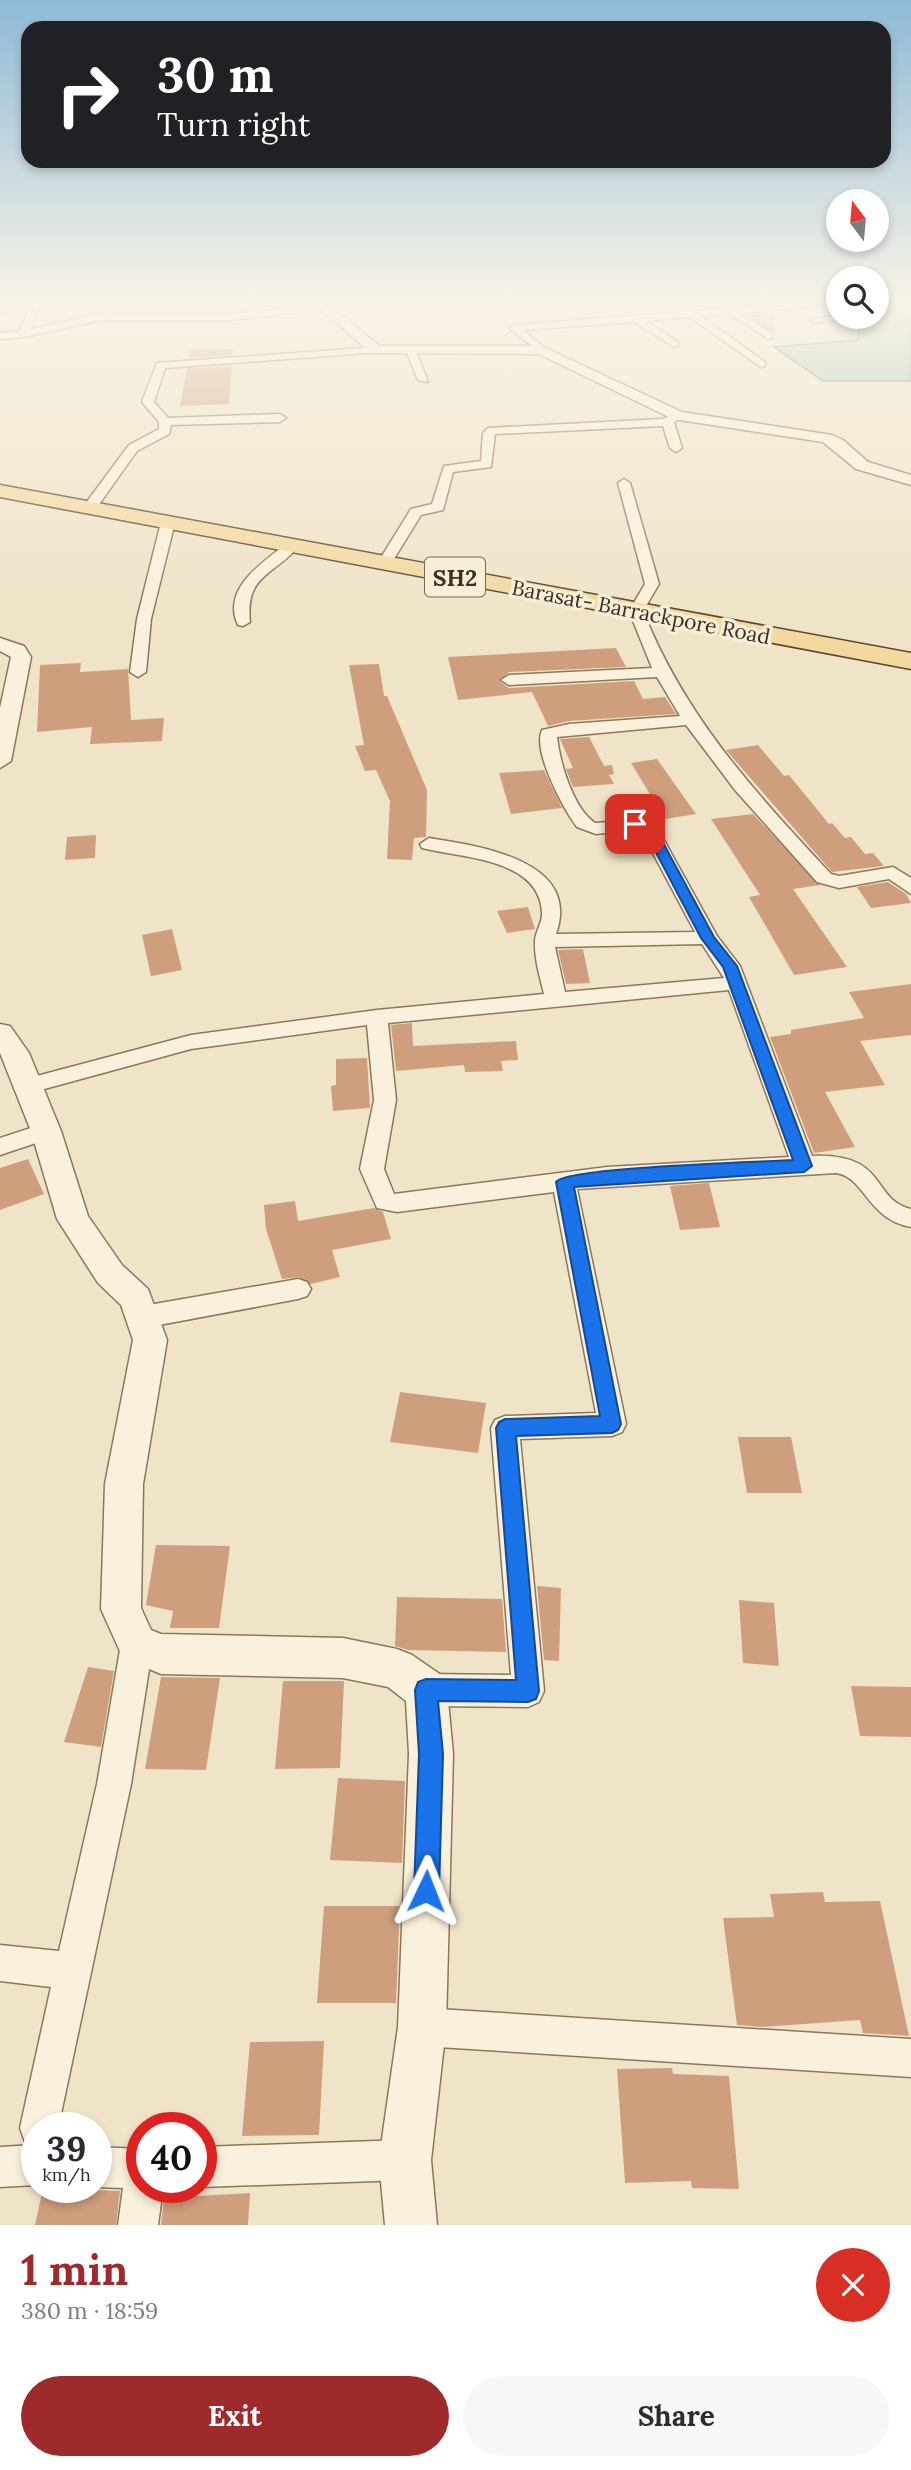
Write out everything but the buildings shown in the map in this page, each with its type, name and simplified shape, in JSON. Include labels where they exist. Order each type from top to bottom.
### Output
[{"type":"main road","name":"Barasat- Barrackpore Road","points":[[0,491],[911,661]]},
{"type":"street","points":[[90,507],[133,449],[165,431],[164,422],[152,407]]},
{"type":"street","points":[[651,407],[673,418]]},
{"type":"street","points":[[164,422],[280,418]]},
{"type":"street","points":[[673,418],[676,448]]},
{"type":"street","points":[[384,564],[416,512],[438,507],[448,469],[487,464],[489,433],[492,432],[673,418],[825,438],[844,446],[853,460],[864,467],[911,480]]},
{"type":"street","points":[[624,483],[652,584],[636,611],[648,649],[690,720],[747,794],[824,878],[839,882],[894,873],[911,888]]},
{"type":"street","points":[[138,672],[144,619],[169,522]]},
{"type":"street","points":[[243,622],[239,603],[245,586],[291,547]]},
{"type":"street","points":[[0,644],[17,650],[21,657],[0,761]]},
{"type":"street","points":[[509,680],[663,672]]},
{"type":"street","points":[[690,720],[562,730],[548,734],[548,739],[569,801],[581,823],[589,828],[635,824],[644,828],[656,842],[708,938],[730,966],[746,1016],[804,1166]]},
{"type":"street","points":[[429,844],[467,849],[530,873],[546,890],[552,915],[545,940],[555,1000]]},
{"type":"street","points":[[545,940],[708,938]]},
{"type":"street","points":[[26,1086],[191,1042],[377,1017],[737,983]]},
{"type":"street","points":[[377,1017],[385,1100],[372,1169],[386,1202],[607,1176],[832,1165],[856,1170],[886,1207],[900,1218],[911,1218]]},
{"type":"street","points":[[0,1033],[15,1053],[46,1131],[73,1219],[110,1274],[136,1298],[150,1340],[124,1484],[121,1609],[137,1644],[114,1784],[39,2112]]},
{"type":"street","points":[[0,1147],[46,1131]]},
{"type":"street","points":[[137,1644],[161,1654],[343,1658],[397,1668],[426,1690],[528,1691],[505,1428],[612,1424],[564,1182]]},
{"type":"street","points":[[143,1317],[298,1289]]},
{"type":"street","points":[[411,2225],[405,2160],[422,2027],[431,1754],[426,1690]]},
{"type":"street","points":[[0,1963],[73,1971]]},
{"type":"street","points":[[422,2027],[911,2058]]},
{"type":"street","points":[[217,2166],[405,2160]]},
{"type":"street","points":[[138,2225],[141,2203]]},
{"type":"route","points":[[426,1891],[431,1754],[426,1690],[528,1691],[505,1428],[612,1424],[564,1182],[607,1176],[804,1166],[746,1016],[730,966],[708,938],[656,842],[644,828],[635,824]]}]
